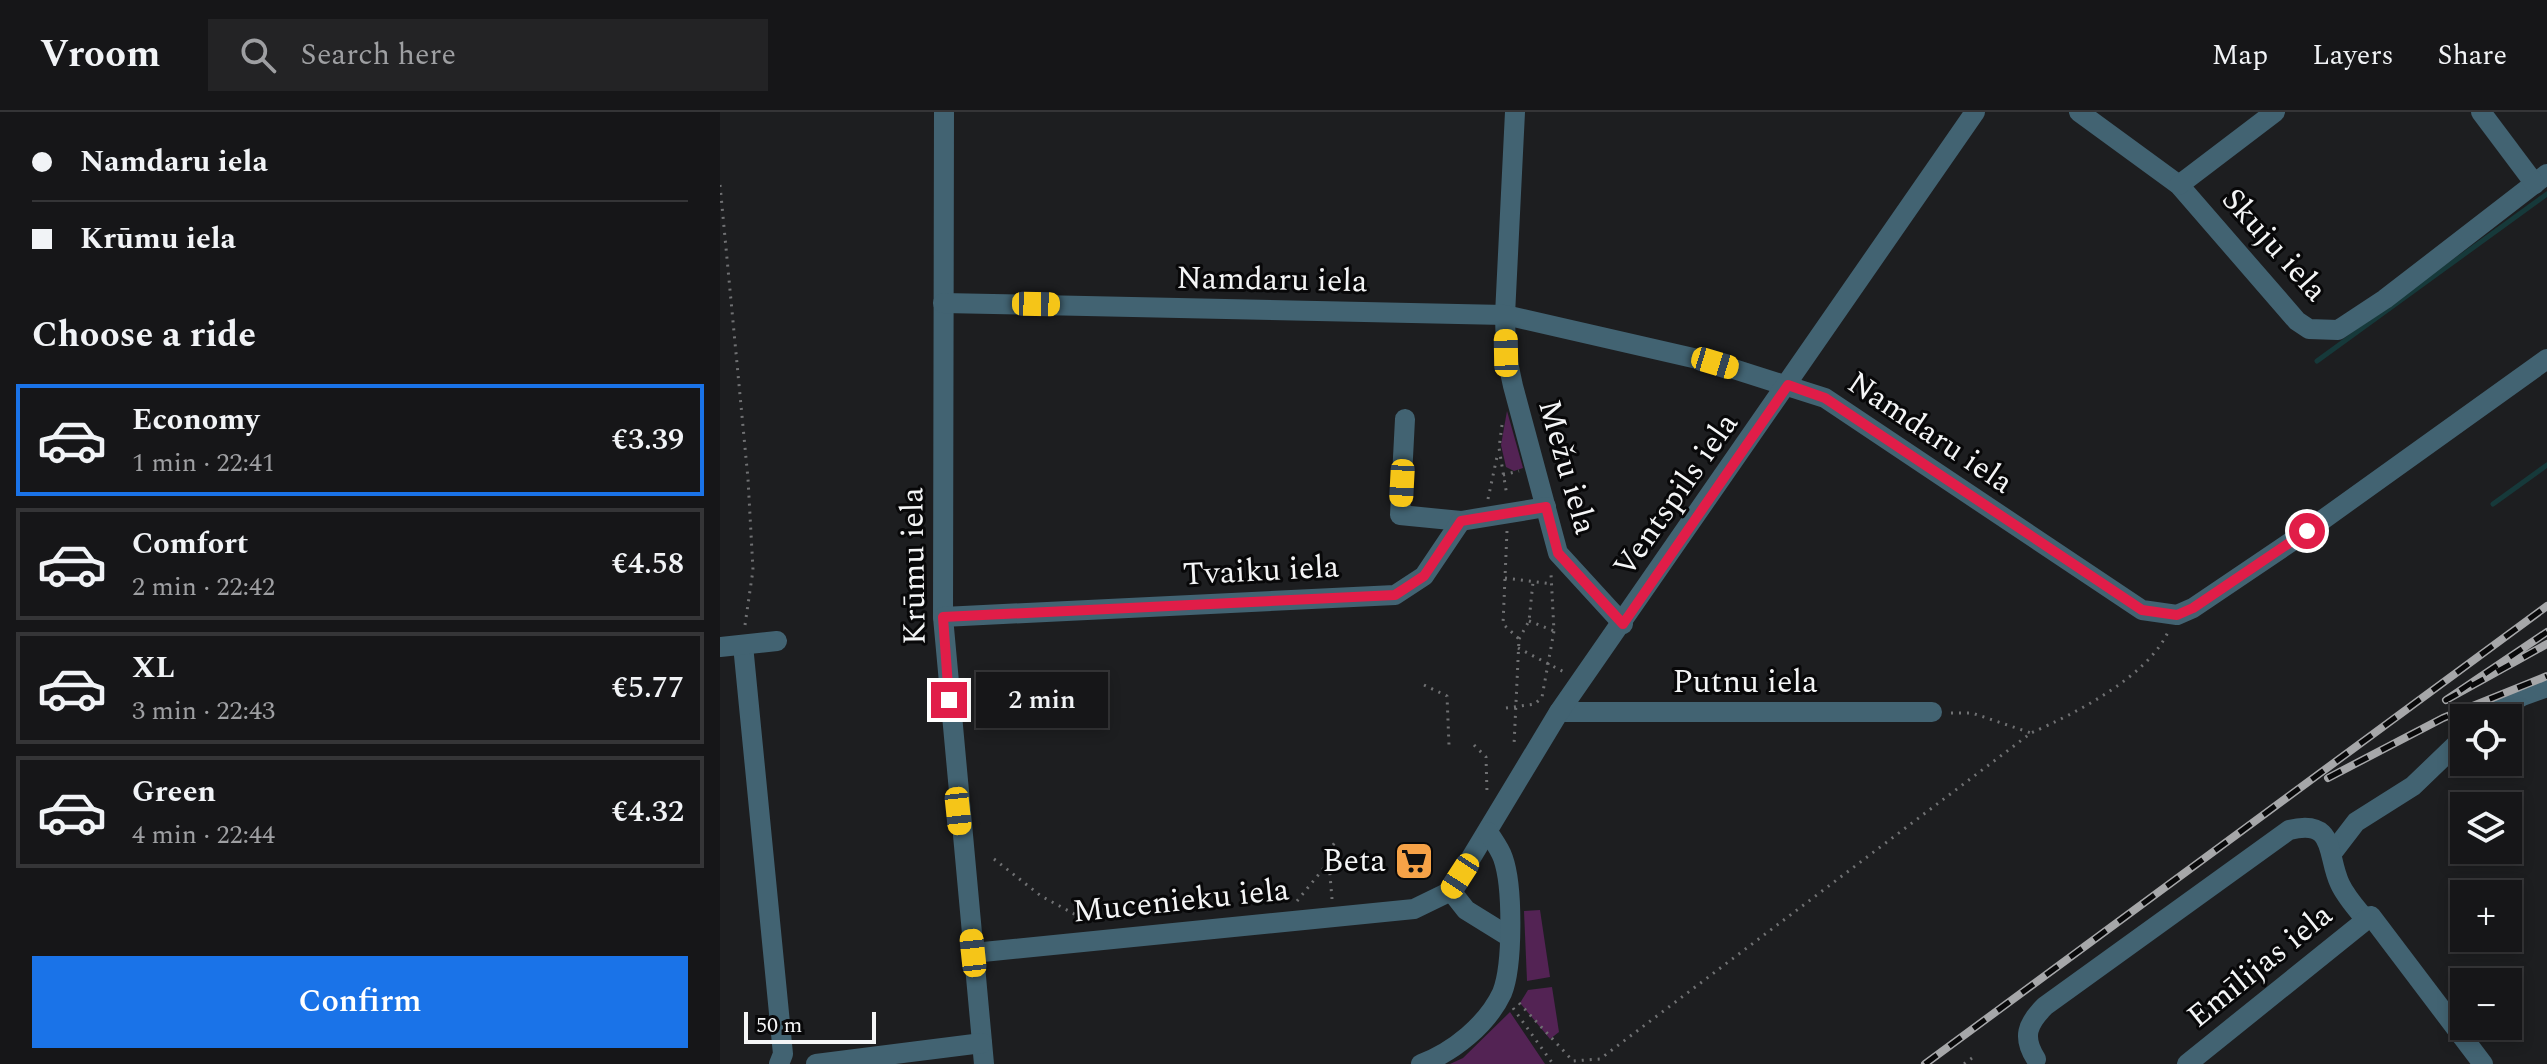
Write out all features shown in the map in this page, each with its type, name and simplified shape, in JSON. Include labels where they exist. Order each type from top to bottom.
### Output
[{"type":"street","name":"Krūmu iela","points":[[944,112],[943,617],[984,1064]]},
{"type":"street","name":"Mežu iela","points":[[1515,112],[1505,315],[1510,375],[1558,553],[1623,624]]},
{"type":"street","name":"Ventspils iela","points":[[1559,712],[1623,624],[1975,112]]},
{"type":"street","name":"Skuju iela","points":[[2079,112],[2179,185],[2297,321],[2309,329],[2322,331],[2338,330],[2385,299],[2541,179]]},
{"type":"street","points":[[2179,185],[2275,112]]},
{"type":"street","points":[[2481,112],[2541,179]]},
{"type":"street","name":"Namdaru iela","points":[[943,303],[1505,315],[1611,337],[1825,398],[2142,610],[2177,615]]},
{"type":"street","points":[[2177,615],[2193,608],[2307,531],[2547,359]]},
{"type":"street","points":[[1405,419],[1400,515],[1461,521],[1546,507]]},
{"type":"street","name":"Tvaiku iela","points":[[943,617],[1395,595],[1424,576],[1461,521]]},
{"type":"street","points":[[720,647],[777,641]]},
{"type":"street","points":[[743,645],[783,1054],[779,1064]]},
{"type":"street","points":[[2507,704],[2547,687]]},
{"type":"street","points":[[1508,936],[1466,910],[1451,891],[1559,712]]},
{"type":"street","name":"Putnu iela","points":[[1559,712],[1932,712]]},
{"type":"street","points":[[2333,852],[2356,822],[2413,786],[2450,750]]},
{"type":"street","points":[[2036,1059],[2027,1044],[2027,1034],[2031,1020],[2045,1006],[2289,830],[2305,826],[2318,830],[2333,852],[2340,884],[2482,1063]]},
{"type":"street","points":[[1421,1064],[1441,1057],[1487,1015],[1504,986],[1509,889],[1503,858],[1488,832]]},
{"type":"street","name":"Mucenieku iela","points":[[973,953],[1414,909],[1451,891]]},
{"type":"street","name":"Emīlijas iela","points":[[2187,1064],[2368,918]]},
{"type":"street","points":[[816,1064],[982,1043]]},
{"type":"path","points":[[720,185],[753,570],[743,645]]},
{"type":"path","points":[[1484,517],[1499,448]]},
{"type":"path","points":[[1503,475],[1526,470]]},
{"type":"path","points":[[1506,708],[1535,704],[1542,697],[1551,666],[1554,631],[1551,570]]},
{"type":"path","points":[[1505,578],[1552,584]]},
{"type":"path","points":[[1519,639],[1529,621],[1533,582]]},
{"type":"path","points":[[1504,986],[1573,1061],[1600,1059],[2031,733],[2075,713],[2122,681],[2161,648],[2177,615]]},
{"type":"path","points":[[1529,621],[1554,631]]},
{"type":"path","points":[[1518,648],[1583,680]]},
{"type":"path","points":[[1424,685],[1447,696],[1449,745]]},
{"type":"path","points":[[1932,712],[1972,713],[2031,733]]},
{"type":"path","points":[[1474,745],[1486,757],[1487,793]]},
{"type":"path","points":[[1333,903],[1328,851],[1337,840]]},
{"type":"path","points":[[994,859],[1041,896],[1098,926]]},
{"type":"path","points":[[1292,907],[1328,862]]},
{"type":"path","points":[[1514,1009],[1553,1064]]},
{"type":"path","points":[[1964,1064],[1972,1058]]},
{"type":"shaded area","points":[[1507,411],[1523,468],[1514,471],[1506,467],[1501,445]]},
{"type":"shaded area","points":[[1540,910],[1550,977],[1527,981],[1524,911]]},
{"type":"shaded area","points":[[1552,987],[1559,1032],[1550,1039],[1520,1003],[1528,990]]},
{"type":"shaded area","points":[[1510,1012],[1545,1064],[1450,1064],[1463,1058]]},
{"type":"waterway","points":[[2317,361],[2547,194]]},
{"type":"waterway","points":[[2493,504],[2547,465]]},
{"type":"railway","points":[[1925,1064],[2547,606]]},
{"type":"railway","points":[[2547,632],[2446,700],[2547,644]]},
{"type":"railway","points":[[2328,778],[2443,718],[2547,676]]},
{"type":"place","name":"Beta","points":[[1414,861]]},
{"type":"route","points":[[949,700],[943,617],[973,613],[1395,595],[1424,576],[1461,521],[1546,507],[1558,553],[1623,624],[1788,385],[1825,398],[2142,610],[2177,615],[2193,608],[2307,531]]}]
